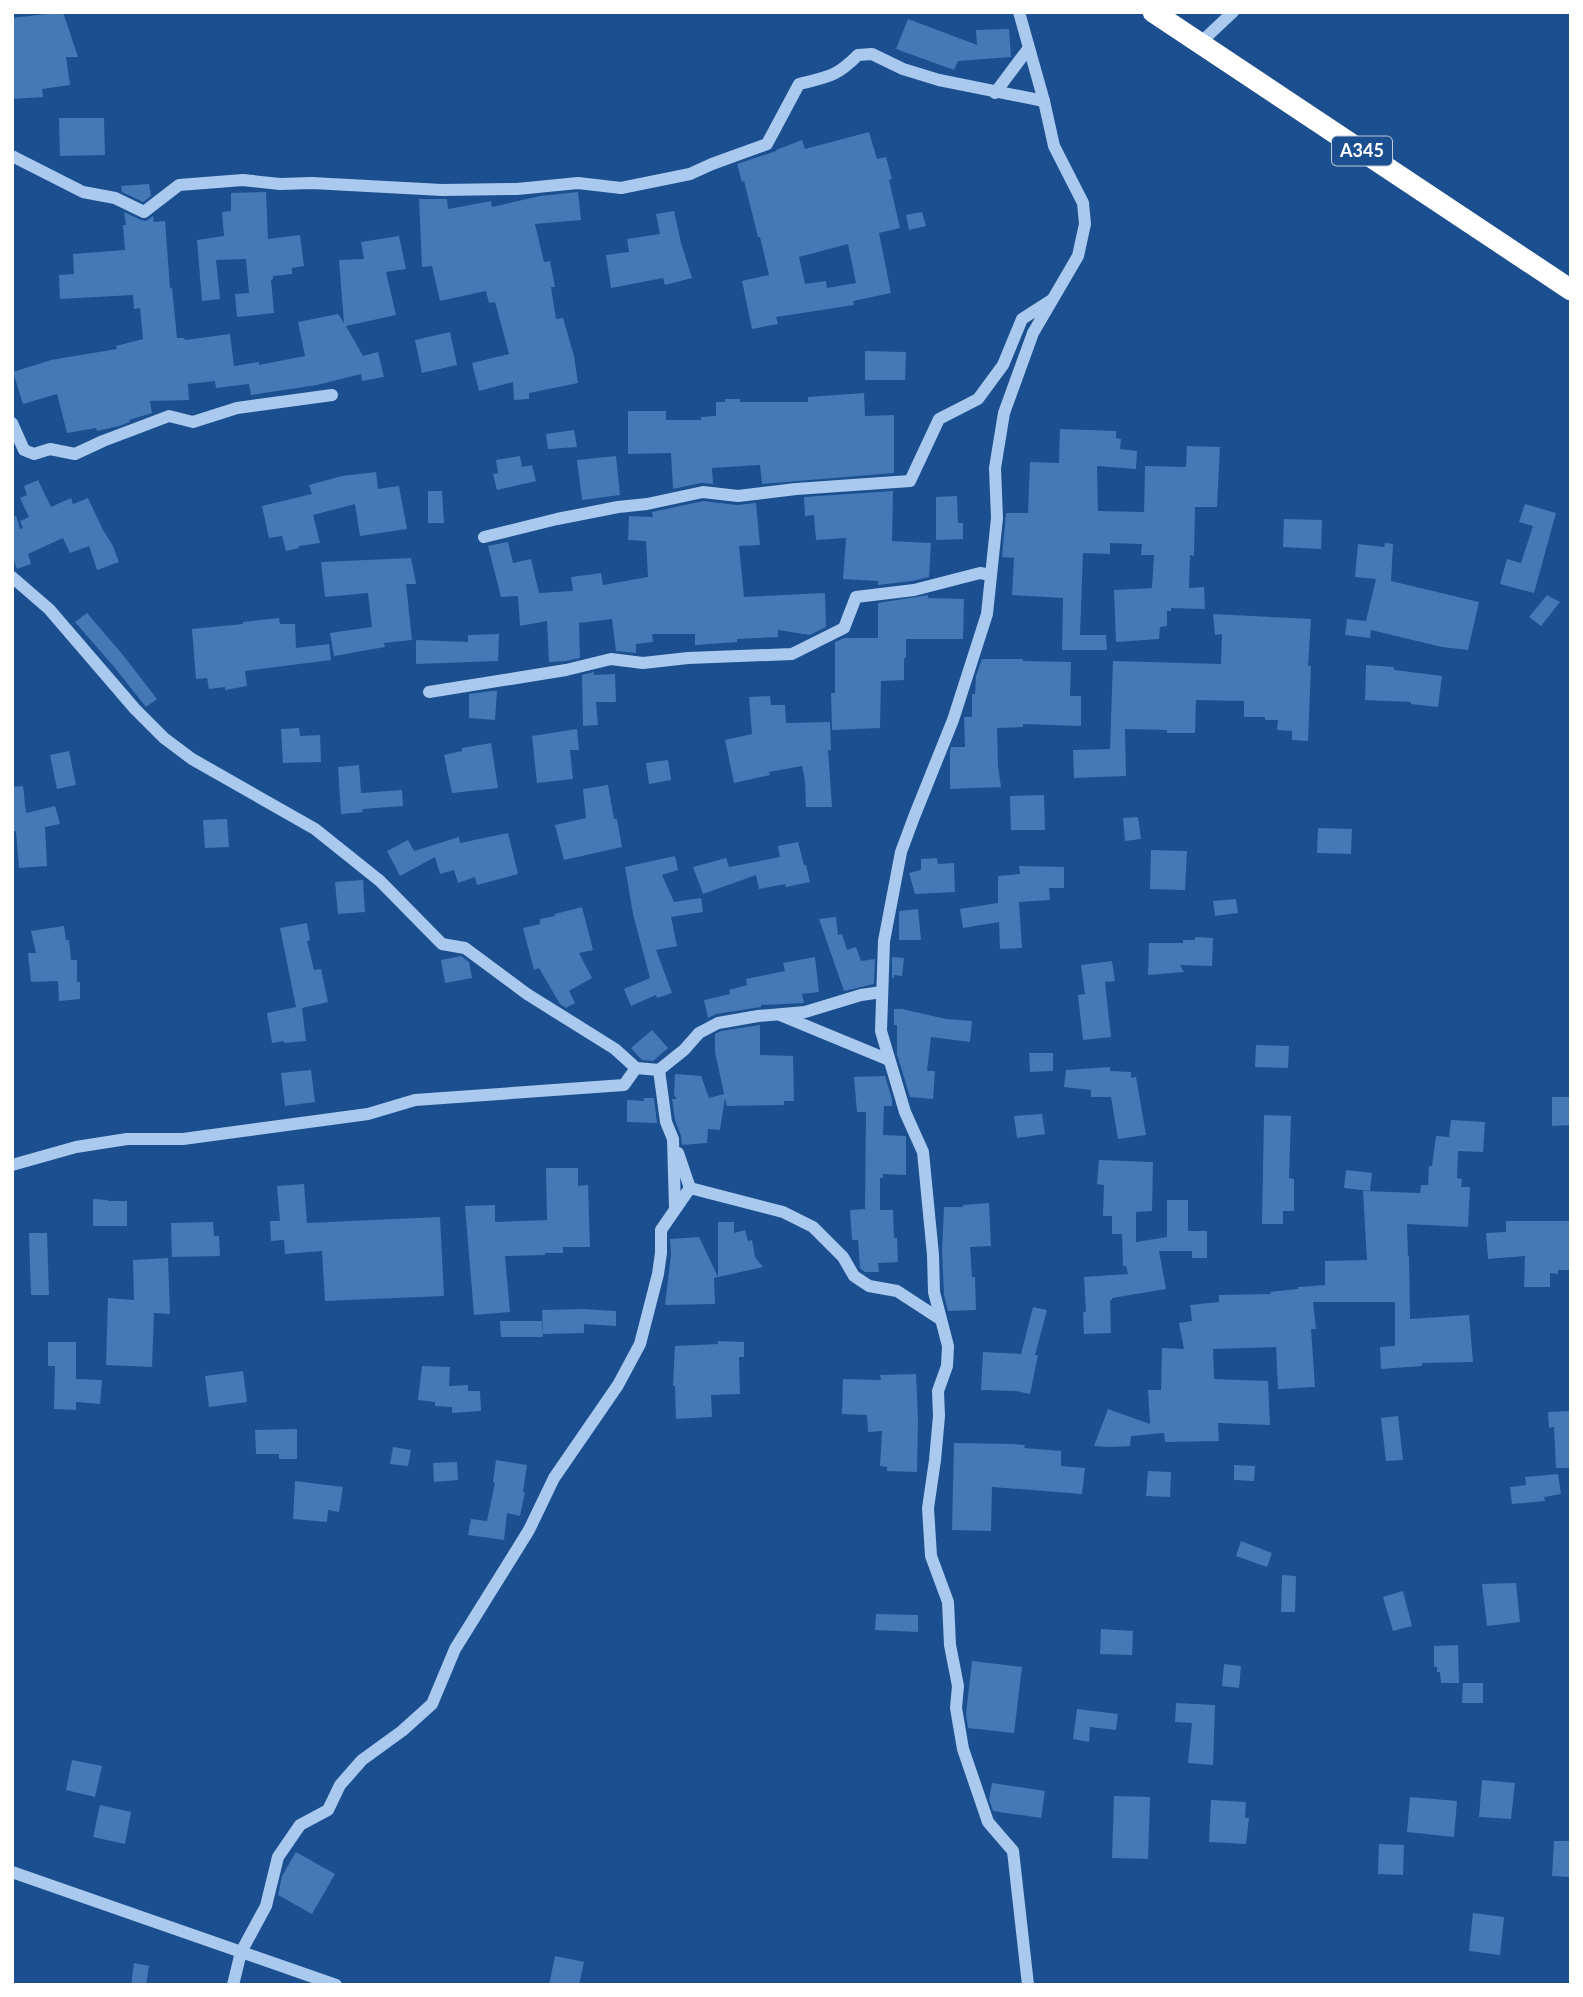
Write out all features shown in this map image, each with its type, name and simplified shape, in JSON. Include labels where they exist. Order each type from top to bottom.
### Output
[{"type":"highway","name":"A345","points":[[1153,12],[1571,290]]},
{"type":"street","points":[[1019,12],[1054,146],[1083,203],[1085,224],[1078,256],[1033,333],[1004,413],[995,468],[997,518],[987,614],[953,720],[901,852],[884,941],[881,1031],[905,1112],[923,1152],[934,1292],[948,1346],[947,1366],[938,1391],[936,1460],[928,1508],[932,1556],[948,1602],[950,1645],[958,1686],[956,1708],[963,1749],[988,1822],[1013,1851],[1028,1985]]},
{"type":"street","points":[[1200,43],[1233,12]]},
{"type":"street","points":[[995,93],[1028,49]]},
{"type":"street","points":[[12,156],[83,192],[116,198],[144,212],[178,185],[243,180],[280,184],[312,183],[442,190],[517,190],[578,183],[621,188],[691,174],[767,144],[799,85],[833,76],[858,55],[872,54],[903,69],[939,80],[1044,101]]},
{"type":"street","points":[[484,537],[557,519],[703,492],[738,496],[910,481],[939,419],[978,399],[1003,365],[1022,319],[1054,298]]},
{"type":"street","points":[[12,423],[24,450],[34,454],[50,449],[75,454],[169,416],[193,422],[237,408],[332,395]]},
{"type":"street","points":[[429,692],[566,670],[611,659],[643,663],[688,658],[792,654],[844,628],[856,597],[914,590],[980,573],[991,575]]},
{"type":"street","points":[[12,577],[49,609],[135,709],[164,738],[192,759],[315,830],[380,881],[442,944],[465,948],[527,994],[615,1049],[636,1068],[659,1070],[684,1050],[699,1033],[718,1023],[805,1012],[861,995],[882,992]]},
{"type":"street","points":[[780,1015],[889,1060]]},
{"type":"street","points":[[12,1165],[76,1147],[127,1139],[183,1139],[368,1114],[415,1100],[624,1085],[636,1068]]},
{"type":"street","points":[[659,1070],[666,1122],[690,1188]]},
{"type":"street","points":[[673,1139],[675,1208]]},
{"type":"street","points":[[690,1188],[783,1212],[813,1227],[843,1257],[854,1276],[869,1286],[897,1291],[940,1319]]},
{"type":"street","points":[[233,1985],[241,1952],[266,1906],[278,1857],[300,1825],[328,1810],[340,1785],[362,1760],[402,1731],[432,1704],[455,1649],[529,1530],[554,1478],[618,1385],[640,1344],[658,1274],[661,1230],[690,1188]]},
{"type":"street","points":[[12,1872],[336,1985]]},
{"type":"building","points":[[63,12],[78,57],[66,57],[70,85],[42,89],[43,97],[12,99],[12,18]]},
{"type":"building","points":[[908,19],[977,45],[976,30],[1009,29],[1011,57],[958,61],[954,70],[896,49]]},
{"type":"building","points":[[59,118],[104,118],[105,155],[60,156]]},
{"type":"building","points":[[869,132],[877,159],[886,157],[900,228],[879,233],[891,293],[853,301],[854,305],[776,317],[778,324],[752,329],[742,281],[769,275],[737,164],[802,140],[805,149]],"holes":[[[848,244],[856,283],[827,288],[826,281],[805,284],[799,257]]]},
{"type":"building","points":[[149,184],[151,196],[143,202],[122,192],[121,186]]},
{"type":"building","points":[[266,192],[268,239],[300,235],[304,266],[292,268],[292,274],[273,276],[271,280],[274,313],[237,317],[235,294],[249,293],[246,259],[216,260],[220,299],[202,301],[197,240],[224,236],[222,212],[231,211],[231,193]]},
{"type":"building","points":[[578,192],[581,220],[535,224],[544,262],[550,261],[555,287],[551,287],[556,319],[563,318],[574,356],[578,383],[529,393],[529,399],[514,400],[513,382],[479,391],[472,363],[509,354],[495,302],[489,303],[486,291],[440,301],[432,266],[422,267],[419,199],[447,199],[448,209],[491,201],[492,207],[540,196]]},
{"type":"building","points":[[674,211],[692,278],[665,285],[663,278],[611,288],[606,255],[629,252],[627,239],[660,234],[656,214]]},
{"type":"building","points":[[124,212],[141,220],[146,221],[153,216],[154,222],[165,221],[177,338],[185,340],[230,334],[234,366],[259,362],[259,365],[305,356],[298,322],[338,314],[344,323],[339,260],[364,259],[361,242],[399,236],[406,269],[386,272],[396,315],[346,326],[363,356],[378,352],[384,377],[362,381],[361,374],[317,385],[251,395],[249,384],[216,388],[215,381],[188,384],[189,400],[150,401],[152,413],[129,420],[130,422],[97,431],[96,428],[67,433],[57,394],[23,404],[13,372],[51,360],[117,349],[116,346],[143,339],[140,308],[134,309],[133,295],[60,299],[59,275],[74,274],[73,254],[125,250]]},
{"type":"building","points":[[922,212],[926,226],[909,230],[906,215]]},
{"type":"building","points":[[450,332],[457,365],[422,373],[415,340]]},
{"type":"building","points":[[865,351],[906,352],[905,380],[865,380]]},
{"type":"building","points":[[864,393],[865,416],[894,415],[894,473],[762,484],[760,465],[712,468],[713,484],[701,483],[673,489],[671,453],[628,454],[628,411],[666,411],[666,420],[701,420],[701,417],[716,416],[716,402],[725,402],[725,399],[740,399],[740,402],[808,402],[808,397]]},
{"type":"building","points":[[1060,429],[1116,431],[1116,438],[1121,439],[1120,449],[1137,451],[1136,469],[1097,466],[1098,511],[1144,512],[1145,466],[1186,467],[1187,446],[1220,447],[1217,507],[1195,507],[1194,556],[1190,555],[1189,588],[1204,587],[1205,609],[1171,608],[1171,611],[1167,611],[1167,626],[1160,627],[1159,639],[1116,642],[1114,590],[1152,588],[1154,555],[1141,555],[1142,544],[1110,543],[1110,554],[1083,553],[1080,635],[1106,635],[1107,650],[1062,650],[1063,598],[1012,595],[1014,558],[1002,557],[1006,513],[1028,513],[1030,462],[1059,463]]},
{"type":"building","points":[[574,430],[577,447],[548,449],[546,434]]},
{"type":"building","points":[[520,456],[522,467],[532,465],[536,481],[497,490],[493,474],[498,473],[496,460]]},
{"type":"building","points":[[616,456],[620,495],[582,500],[577,460]]},
{"type":"building","points":[[376,472],[378,489],[399,486],[407,529],[360,536],[355,504],[313,515],[320,543],[286,551],[282,536],[269,538],[262,506],[312,494],[309,485],[342,476]]},
{"type":"building","points":[[38,480],[51,507],[71,498],[73,504],[88,498],[119,562],[97,570],[89,546],[70,553],[63,538],[28,554],[31,564],[17,569],[14,560],[12,561],[12,516],[16,516],[20,529],[23,528],[20,521],[29,517],[20,498],[27,495],[24,486]]},
{"type":"building","points":[[428,491],[442,491],[444,523],[428,523]]},
{"type":"building","points":[[893,491],[892,541],[931,543],[929,577],[878,585],[878,581],[843,579],[846,538],[816,540],[814,515],[805,516],[804,497]]},
{"type":"building","points":[[957,496],[958,523],[963,523],[963,539],[936,540],[936,497]]},
{"type":"building","points":[[703,501],[737,505],[756,503],[760,545],[739,546],[744,597],[825,593],[826,627],[810,635],[778,630],[778,637],[695,645],[695,634],[652,634],[653,642],[636,644],[636,653],[616,651],[612,619],[579,623],[580,658],[549,662],[547,621],[520,626],[518,596],[501,597],[488,546],[508,542],[513,563],[531,559],[539,593],[573,591],[571,577],[601,573],[603,585],[648,577],[646,541],[628,540],[629,516],[653,517],[652,512]]},
{"type":"building","points":[[1525,504],[1556,513],[1534,593],[1500,584],[1507,559],[1521,563],[1533,526],[1519,522]]},
{"type":"building","points":[[1284,519],[1322,520],[1321,549],[1283,547]]},
{"type":"building","points":[[1385,543],[1393,544],[1391,581],[1479,602],[1468,650],[1442,647],[1371,630],[1370,638],[1345,635],[1347,619],[1366,621],[1376,579],[1355,577],[1358,544],[1384,547]]},
{"type":"building","points":[[411,558],[416,584],[406,584],[412,640],[384,643],[385,647],[334,656],[330,633],[372,627],[368,593],[325,597],[321,562]]},
{"type":"building","points":[[928,595],[928,598],[964,599],[963,639],[906,639],[904,680],[881,681],[880,728],[832,730],[831,693],[835,693],[835,642],[844,638],[878,638],[878,603]]},
{"type":"building","points":[[1547,595],[1560,602],[1541,626],[1529,617]]},
{"type":"building","points":[[87,613],[157,699],[146,707],[75,622]]},
{"type":"building","points":[[1213,614],[1311,619],[1308,741],[1292,740],[1292,731],[1277,730],[1278,720],[1244,717],[1244,701],[1196,700],[1195,733],[1125,729],[1126,776],[1074,778],[1073,750],[1110,749],[1113,661],[1221,664],[1222,634],[1215,635]]},
{"type":"building","points":[[279,618],[280,624],[295,624],[296,648],[329,644],[331,660],[245,671],[247,686],[225,690],[225,687],[209,689],[207,678],[196,679],[192,629]]},
{"type":"building","points":[[499,634],[498,661],[416,664],[416,640],[468,642],[468,635]]},
{"type":"building","points":[[982,659],[1071,662],[1070,696],[1081,696],[1081,726],[1023,724],[1023,727],[997,728],[1001,787],[950,789],[950,751],[951,747],[965,747],[964,717],[972,717],[972,694],[975,694],[976,676]]},
{"type":"building","points":[[1366,665],[1442,676],[1438,707],[1411,702],[1365,700]]},
{"type":"building","points":[[594,672],[594,675],[615,674],[616,702],[596,702],[598,725],[583,726],[582,675]]},
{"type":"building","points":[[497,691],[495,720],[469,718],[469,694]]},
{"type":"building","points":[[770,696],[771,705],[785,705],[786,723],[830,722],[831,750],[828,750],[832,807],[806,807],[802,766],[769,772],[770,775],[734,783],[725,740],[752,734],[749,697]]},
{"type":"building","points":[[299,728],[300,736],[320,735],[321,762],[283,763],[281,729]]},
{"type":"building","points":[[577,729],[579,750],[570,750],[573,779],[537,783],[532,736]]},
{"type":"building","points":[[491,743],[498,788],[452,793],[444,755],[462,751],[462,748]]},
{"type":"building","points":[[69,751],[76,785],[57,789],[50,755]]},
{"type":"building","points":[[668,760],[671,780],[649,784],[646,763]]},
{"type":"building","points":[[359,765],[361,793],[402,790],[403,806],[362,809],[363,812],[341,814],[338,767]]},
{"type":"building","points":[[608,785],[622,847],[564,860],[555,825],[586,818],[583,789]]},
{"type":"building","points":[[23,786],[26,813],[55,806],[60,824],[45,827],[47,866],[19,868],[16,831],[12,832],[12,787]]},
{"type":"building","points":[[1044,795],[1045,830],[1011,830],[1010,796]]},
{"type":"building","points":[[1138,817],[1141,839],[1125,841],[1123,818]]},
{"type":"building","points":[[227,819],[229,847],[205,848],[203,820]]},
{"type":"building","points":[[1318,828],[1352,829],[1351,854],[1317,853]]},
{"type":"building","points":[[508,833],[518,874],[477,885],[475,877],[458,883],[454,870],[440,874],[435,857],[400,876],[387,851],[408,840],[414,851],[459,837],[460,843]]},
{"type":"building","points":[[798,842],[810,882],[759,889],[756,875],[703,894],[693,867],[726,858],[729,867],[780,857],[778,846]]},
{"type":"building","points":[[1151,850],[1187,851],[1185,890],[1150,889]]},
{"type":"building","points":[[675,856],[678,870],[662,875],[674,902],[701,898],[703,912],[671,917],[677,946],[656,950],[672,993],[657,998],[656,995],[631,1006],[624,989],[650,978],[633,914],[625,867]]},
{"type":"building","points":[[937,858],[938,864],[954,863],[955,892],[915,894],[909,873],[921,870],[921,859]]},
{"type":"building","points":[[1019,866],[1064,867],[1064,888],[1049,888],[1050,900],[1019,902],[1022,948],[1000,949],[999,922],[963,928],[960,909],[998,903],[998,876],[1020,874]]},
{"type":"building","points":[[363,880],[365,912],[338,914],[335,882]]},
{"type":"building","points":[[1236,899],[1238,913],[1215,916],[1213,901]]},
{"type":"building","points":[[582,907],[593,950],[579,953],[592,978],[569,991],[575,1003],[566,1008],[560,1004],[539,968],[534,970],[523,928],[540,924],[540,919]]},
{"type":"building","points":[[918,909],[921,940],[899,940],[899,911]]},
{"type":"building","points":[[836,917],[838,935],[842,934],[847,950],[856,947],[861,961],[875,959],[874,984],[844,991],[819,919]]},
{"type":"building","points":[[307,923],[310,940],[307,941],[314,970],[321,969],[328,1002],[302,1008],[306,1041],[272,1043],[267,1013],[296,1007],[280,928]]},
{"type":"building","points":[[64,926],[71,960],[77,960],[80,999],[59,1001],[58,981],[31,982],[28,953],[36,953],[31,931]]},
{"type":"building","points":[[1195,937],[1213,938],[1212,966],[1180,965],[1184,972],[1148,975],[1149,943],[1183,943],[1183,940],[1195,940]]},
{"type":"building","points":[[461,956],[469,962],[472,978],[445,983],[441,960]]},
{"type":"building","points":[[815,957],[819,992],[802,994],[804,1003],[761,1005],[708,1018],[704,1000],[730,994],[729,990],[747,985],[746,979],[785,971],[783,963]]},
{"type":"building","points":[[892,957],[904,958],[902,976],[894,975],[892,978]]},
{"type":"building","points":[[1112,961],[1115,981],[1105,982],[1111,1037],[1083,1040],[1078,995],[1085,994],[1081,965]]},
{"type":"building","points":[[894,1009],[972,1021],[970,1042],[931,1037],[927,1071],[935,1071],[933,1099],[910,1097],[897,1054]]},
{"type":"building","points":[[760,1025],[760,1055],[793,1056],[794,1101],[784,1101],[784,1105],[727,1106],[725,1098],[720,1130],[708,1129],[707,1143],[682,1145],[672,1099],[677,1099],[674,1095],[675,1074],[701,1076],[709,1098],[724,1094],[715,1052],[715,1034]]},
{"type":"building","points":[[652,1030],[668,1048],[653,1061],[642,1060],[631,1048]]},
{"type":"building","points":[[1256,1045],[1289,1046],[1288,1068],[1255,1067]]},
{"type":"building","points":[[1029,1053],[1053,1053],[1053,1071],[1030,1072]]},
{"type":"building","points":[[1110,1067],[1110,1071],[1131,1072],[1131,1078],[1136,1077],[1146,1135],[1118,1139],[1111,1097],[1091,1097],[1091,1090],[1064,1087],[1066,1070]]},
{"type":"building","points":[[311,1070],[315,1102],[285,1106],[281,1073]]},
{"type":"building","points":[[885,1076],[892,1106],[884,1106],[883,1135],[906,1136],[906,1175],[883,1174],[883,1178],[880,1178],[880,1210],[893,1210],[898,1262],[878,1263],[879,1272],[865,1272],[860,1268],[858,1240],[852,1240],[850,1210],[865,1209],[866,1112],[857,1112],[854,1077]]},
{"type":"building","points":[[1552,1097],[1571,1097],[1571,1125],[1552,1126]]},
{"type":"building","points":[[644,1098],[654,1098],[657,1123],[627,1122],[627,1100],[644,1101]]},
{"type":"building","points":[[1042,1114],[1045,1134],[1017,1138],[1014,1116]]},
{"type":"building","points":[[1264,1115],[1291,1116],[1289,1178],[1294,1179],[1294,1211],[1283,1211],[1283,1224],[1262,1224]]},
{"type":"building","points":[[1451,1120],[1485,1122],[1483,1152],[1458,1151],[1457,1178],[1462,1179],[1461,1187],[1470,1187],[1468,1227],[1407,1224],[1410,1319],[1469,1315],[1473,1362],[1422,1363],[1422,1366],[1381,1369],[1380,1347],[1395,1346],[1395,1302],[1313,1302],[1316,1329],[1311,1329],[1315,1387],[1278,1389],[1276,1347],[1213,1349],[1214,1379],[1268,1381],[1270,1425],[1218,1423],[1219,1441],[1165,1442],[1164,1433],[1131,1436],[1130,1446],[1094,1446],[1108,1409],[1150,1424],[1148,1390],[1161,1390],[1162,1348],[1184,1349],[1179,1323],[1192,1321],[1190,1305],[1219,1302],[1219,1295],[1271,1294],[1270,1292],[1298,1287],[1325,1285],[1325,1261],[1367,1260],[1363,1191],[1420,1193],[1421,1185],[1428,1185],[1436,1136],[1449,1137]]},
{"type":"building","points":[[1099,1160],[1153,1162],[1152,1211],[1136,1212],[1136,1242],[1167,1237],[1167,1200],[1188,1200],[1188,1231],[1207,1231],[1207,1258],[1192,1258],[1192,1251],[1159,1251],[1166,1289],[1112,1298],[1111,1333],[1084,1334],[1084,1277],[1128,1274],[1126,1266],[1123,1266],[1122,1234],[1112,1234],[1112,1216],[1103,1216],[1104,1185],[1097,1184]]},
{"type":"building","points":[[546,1168],[578,1168],[578,1186],[588,1185],[590,1247],[563,1247],[563,1253],[545,1255],[505,1256],[510,1312],[474,1315],[465,1206],[495,1205],[495,1222],[547,1220]]},
{"type":"building","points":[[1346,1170],[1372,1173],[1370,1191],[1344,1188]]},
{"type":"building","points":[[304,1184],[307,1223],[440,1217],[444,1296],[325,1301],[322,1251],[285,1254],[284,1240],[271,1241],[270,1221],[280,1221],[277,1186]]},
{"type":"building","points":[[93,1199],[127,1201],[127,1226],[93,1226]]},
{"type":"building","points":[[989,1203],[991,1246],[970,1247],[972,1277],[975,1277],[976,1310],[948,1311],[944,1295],[942,1252],[944,1207]]},
{"type":"building","points":[[1506,1221],[1571,1221],[1571,1270],[1558,1270],[1558,1274],[1550,1273],[1550,1287],[1524,1287],[1525,1256],[1488,1259],[1486,1233],[1506,1232]]},
{"type":"building","points":[[213,1222],[214,1236],[219,1236],[220,1256],[172,1257],[171,1223]]},
{"type":"building","points":[[718,1222],[734,1222],[734,1233],[745,1230],[748,1241],[752,1240],[755,1257],[763,1267],[718,1277]]},
{"type":"building","points":[[29,1233],[47,1233],[49,1295],[31,1295]]},
{"type":"building","points":[[699,1237],[718,1277],[714,1278],[715,1304],[665,1305],[671,1255],[670,1239]]},
{"type":"building","points":[[168,1258],[170,1314],[154,1313],[152,1367],[106,1365],[108,1298],[134,1300],[133,1260]]},
{"type":"building","points":[[1033,1307],[1047,1310],[1035,1355],[1038,1355],[1030,1394],[981,1390],[983,1352],[1021,1354]]},
{"type":"building","points":[[542,1310],[616,1311],[616,1326],[584,1324],[584,1333],[543,1334]]},
{"type":"building","points":[[500,1321],[542,1321],[543,1337],[501,1337]]},
{"type":"building","points":[[718,1341],[744,1342],[744,1357],[739,1357],[740,1394],[711,1395],[712,1417],[676,1419],[673,1386],[675,1346],[718,1344]]},
{"type":"building","points":[[48,1342],[76,1342],[76,1379],[102,1380],[100,1404],[76,1402],[76,1410],[54,1409],[55,1366],[48,1366]]},
{"type":"building","points":[[422,1366],[450,1367],[449,1386],[468,1385],[468,1391],[480,1391],[481,1411],[452,1413],[452,1407],[435,1406],[435,1402],[418,1400]]},
{"type":"building","points":[[243,1371],[247,1402],[209,1407],[205,1376]]},
{"type":"building","points":[[916,1374],[917,1472],[887,1471],[887,1467],[880,1466],[882,1431],[868,1432],[867,1415],[842,1414],[843,1379],[881,1380],[880,1375]]},
{"type":"building","points":[[1571,1411],[1571,1468],[1556,1468],[1554,1427],[1549,1428],[1548,1412]]},
{"type":"building","points":[[1398,1416],[1403,1460],[1386,1461],[1381,1418]]},
{"type":"building","points":[[297,1429],[297,1459],[279,1459],[279,1454],[256,1454],[255,1430]]},
{"type":"building","points":[[954,1443],[1013,1444],[1025,1445],[1024,1448],[1061,1451],[1061,1466],[1085,1468],[1082,1494],[992,1487],[991,1531],[952,1530]]},
{"type":"building","points":[[393,1447],[411,1450],[408,1466],[390,1464]]},
{"type":"building","points":[[496,1460],[527,1465],[520,1516],[507,1513],[504,1540],[468,1535],[471,1519],[487,1521],[495,1483]]},
{"type":"building","points":[[457,1462],[458,1480],[434,1482],[433,1463]]},
{"type":"building","points":[[1234,1465],[1255,1466],[1254,1481],[1234,1480]]},
{"type":"building","points":[[1148,1471],[1171,1472],[1170,1497],[1146,1496]]},
{"type":"building","points":[[1558,1474],[1561,1494],[1544,1497],[1545,1501],[1512,1504],[1510,1487],[1526,1485],[1525,1477]]},
{"type":"building","points":[[295,1481],[343,1487],[339,1512],[328,1510],[327,1522],[293,1519]]},
{"type":"building","points":[[1241,1541],[1272,1553],[1267,1567],[1236,1556]]},
{"type":"building","points":[[1282,1575],[1296,1576],[1295,1612],[1281,1612]]},
{"type":"building","points":[[1516,1583],[1520,1622],[1487,1626],[1482,1584]]},
{"type":"building","points":[[1403,1591],[1412,1626],[1393,1631],[1383,1597]]},
{"type":"building","points":[[876,1614],[918,1615],[918,1632],[875,1630]]},
{"type":"building","points":[[1101,1629],[1133,1631],[1132,1655],[1100,1654]]},
{"type":"building","points":[[1458,1645],[1459,1683],[1441,1683],[1440,1672],[1434,1667],[1434,1646]]},
{"type":"building","points":[[972,1661],[1022,1667],[1014,1733],[968,1728],[966,1714]]},
{"type":"building","points":[[1224,1664],[1241,1666],[1239,1688],[1222,1686]]},
{"type":"building","points":[[1463,1683],[1483,1683],[1483,1703],[1462,1703]]},
{"type":"building","points":[[1176,1703],[1215,1705],[1213,1765],[1188,1763],[1192,1723],[1175,1722]]},
{"type":"building","points":[[1077,1709],[1118,1714],[1116,1730],[1090,1727],[1089,1742],[1073,1739]]},
{"type":"building","points":[[72,1760],[102,1766],[95,1797],[66,1790]]},
{"type":"building","points":[[1482,1780],[1515,1783],[1511,1819],[1479,1817]]},
{"type":"building","points":[[992,1783],[1045,1791],[1041,1818],[993,1811],[989,1799]]},
{"type":"building","points":[[1114,1796],[1150,1797],[1148,1859],[1112,1858]]},
{"type":"building","points":[[1410,1797],[1457,1801],[1454,1837],[1407,1832]]},
{"type":"building","points":[[1211,1800],[1246,1802],[1245,1818],[1249,1818],[1246,1844],[1209,1842]]},
{"type":"building","points":[[100,1805],[131,1812],[125,1844],[93,1837]]},
{"type":"building","points":[[1554,1841],[1571,1841],[1571,1877],[1552,1876]]},
{"type":"building","points":[[1379,1844],[1404,1845],[1403,1875],[1378,1874]]},
{"type":"building","points":[[296,1852],[335,1874],[312,1914],[278,1895],[282,1876]]},
{"type":"building","points":[[1473,1913],[1504,1917],[1500,1955],[1469,1951]]},
{"type":"building","points":[[555,1956],[584,1962],[579,1985],[549,1985]]},
{"type":"building","points":[[134,1963],[149,1966],[146,1985],[131,1985]]}]
